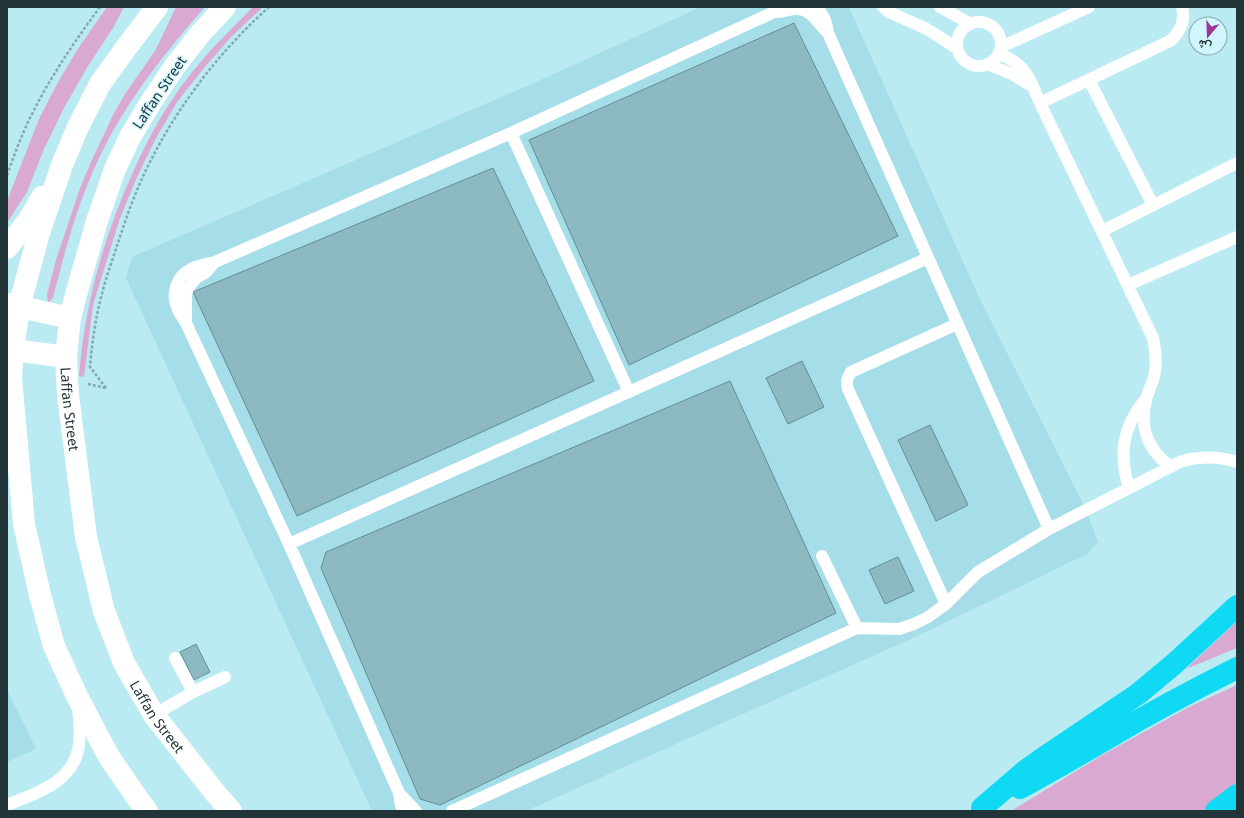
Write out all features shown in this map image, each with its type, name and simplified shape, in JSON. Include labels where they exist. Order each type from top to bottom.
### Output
[{"type":"highway","points":[[979,809],[1048,754],[1138,694],[1219,624],[1237,606]]},
{"type":"highway","points":[[979,809],[1052,771],[1154,712],[1237,668]]},
{"type":"highway","points":[[1216,811],[1237,795]]},
{"type":"street","points":[[147,811],[109,757],[77,696],[54,646],[40,595],[24,524],[11,378],[10,349],[13,305],[62,165],[78,127],[100,84],[157,7]]},
{"type":"street","name":"Laffan Street","points":[[225,7],[200,34],[175,66],[130,137],[115,169],[97,221],[77,291],[70,318],[66,357],[68,395],[86,536],[104,611],[124,664],[154,715],[216,794],[232,811]]},
{"type":"street","points":[[7,248],[28,221],[62,165]]},
{"type":"street","points":[[13,305],[70,318]]},
{"type":"street","points":[[10,349],[66,357]]},
{"type":"street","points":[[7,511],[24,524]]},
{"type":"lane","points":[[816,7],[825,18],[828,33],[1049,529]]},
{"type":"lane","points":[[883,7],[889,12],[927,29],[958,49]]},
{"type":"lane","points":[[940,7],[971,24]]},
{"type":"lane","points":[[1000,51],[1089,7]]},
{"type":"lane","points":[[1040,103],[1170,42],[1181,28],[1183,20],[1182,7]]},
{"type":"lane","points":[[403,811],[400,806],[398,793],[289,544],[186,323],[186,294],[188,288],[196,278],[206,272],[215,262],[512,133],[777,9],[783,12],[794,8],[805,10],[810,13],[828,33]]},
{"type":"lane","points":[[979,22],[986,23],[998,32],[1001,40],[1000,51],[994,60],[988,64],[980,66],[972,65],[961,56],[958,49],[960,34],[971,24],[979,22]]},
{"type":"lane","points":[[1000,51],[1025,70],[1030,78],[1040,103],[1153,338],[1156,354],[1152,385],[1146,398],[1131,421],[1123,448],[1125,475],[1129,488]]},
{"type":"lane","points":[[988,64],[1012,74],[1034,88]]},
{"type":"lane","points":[[1089,80],[1153,205]]},
{"type":"lane","points":[[512,133],[629,392]]},
{"type":"lane","points":[[1102,231],[1237,163]]},
{"type":"lane","points":[[1128,285],[1237,237]]},
{"type":"lane","points":[[289,544],[928,258]]},
{"type":"lane","points":[[946,604],[846,383],[851,372],[957,324]]},
{"type":"lane","points":[[1146,398],[1143,421],[1145,432],[1149,442],[1158,456],[1171,467]]},
{"type":"lane","points":[[452,811],[857,628],[899,629],[914,624],[946,604],[978,572],[1049,529],[1182,461],[1210,457],[1224,458],[1237,462]]},
{"type":"lane","points":[[822,556],[857,628]]},
{"type":"lane","points":[[174,658],[193,692]]},
{"type":"lane","points":[[154,715],[193,692],[224,677]]},
{"type":"lane","points":[[7,805],[58,781],[73,765],[77,755],[80,734],[77,696]]},
{"type":"lane","points":[[398,793],[416,811]]},
{"type":"path","points":[[7,175],[30,119],[57,70],[84,28],[100,7]]},
{"type":"path","points":[[84,383],[106,388],[90,367],[92,345],[103,290],[118,241],[138,188],[153,156],[193,92],[238,38],[269,7]]},
{"type":"shaded area","points":[[107,7],[124,7],[113,28],[88,66],[65,106],[44,149],[27,192],[7,223],[7,201],[39,119],[77,50]]},
{"type":"shaded area","points":[[176,7],[205,7],[150,74],[125,110],[114,129],[95,166],[81,202],[53,298],[48,303],[47,294],[56,260],[80,188],[91,162],[114,113],[125,94],[155,51]]},
{"type":"shaded area","points":[[253,7],[263,7],[232,36],[177,102],[155,140],[137,177],[120,218],[93,305],[84,377],[79,376],[86,323],[97,272],[104,247],[122,197],[140,158],[154,130],[179,89],[212,49]]},
{"type":"shaded area","points":[[701,7],[849,7],[978,295],[1086,510],[1098,542],[1087,554],[924,633],[526,811],[372,811],[126,278],[132,257],[545,78]]},
{"type":"shaded area","points":[[1237,621],[1237,648],[1186,669],[1234,624]]},
{"type":"shaded area","points":[[7,685],[9,694],[36,749],[7,762]]},
{"type":"shaded area","points":[[1237,685],[1237,811],[1011,811],[1104,754],[1189,707]]},
{"type":"building","points":[[794,23],[898,236],[629,365],[529,140]]},
{"type":"building","points":[[493,168],[594,381],[297,516],[193,292]]},
{"type":"building","points":[[802,361],[824,407],[788,424],[766,378]]},
{"type":"building","points":[[730,381],[836,613],[440,805],[420,799],[321,568],[326,552]]},
{"type":"building","points":[[930,425],[968,505],[936,521],[898,440]]},
{"type":"building","points":[[898,557],[914,591],[885,604],[869,570]]},
{"type":"building","points":[[196,644],[210,672],[194,680],[180,652]]}]
